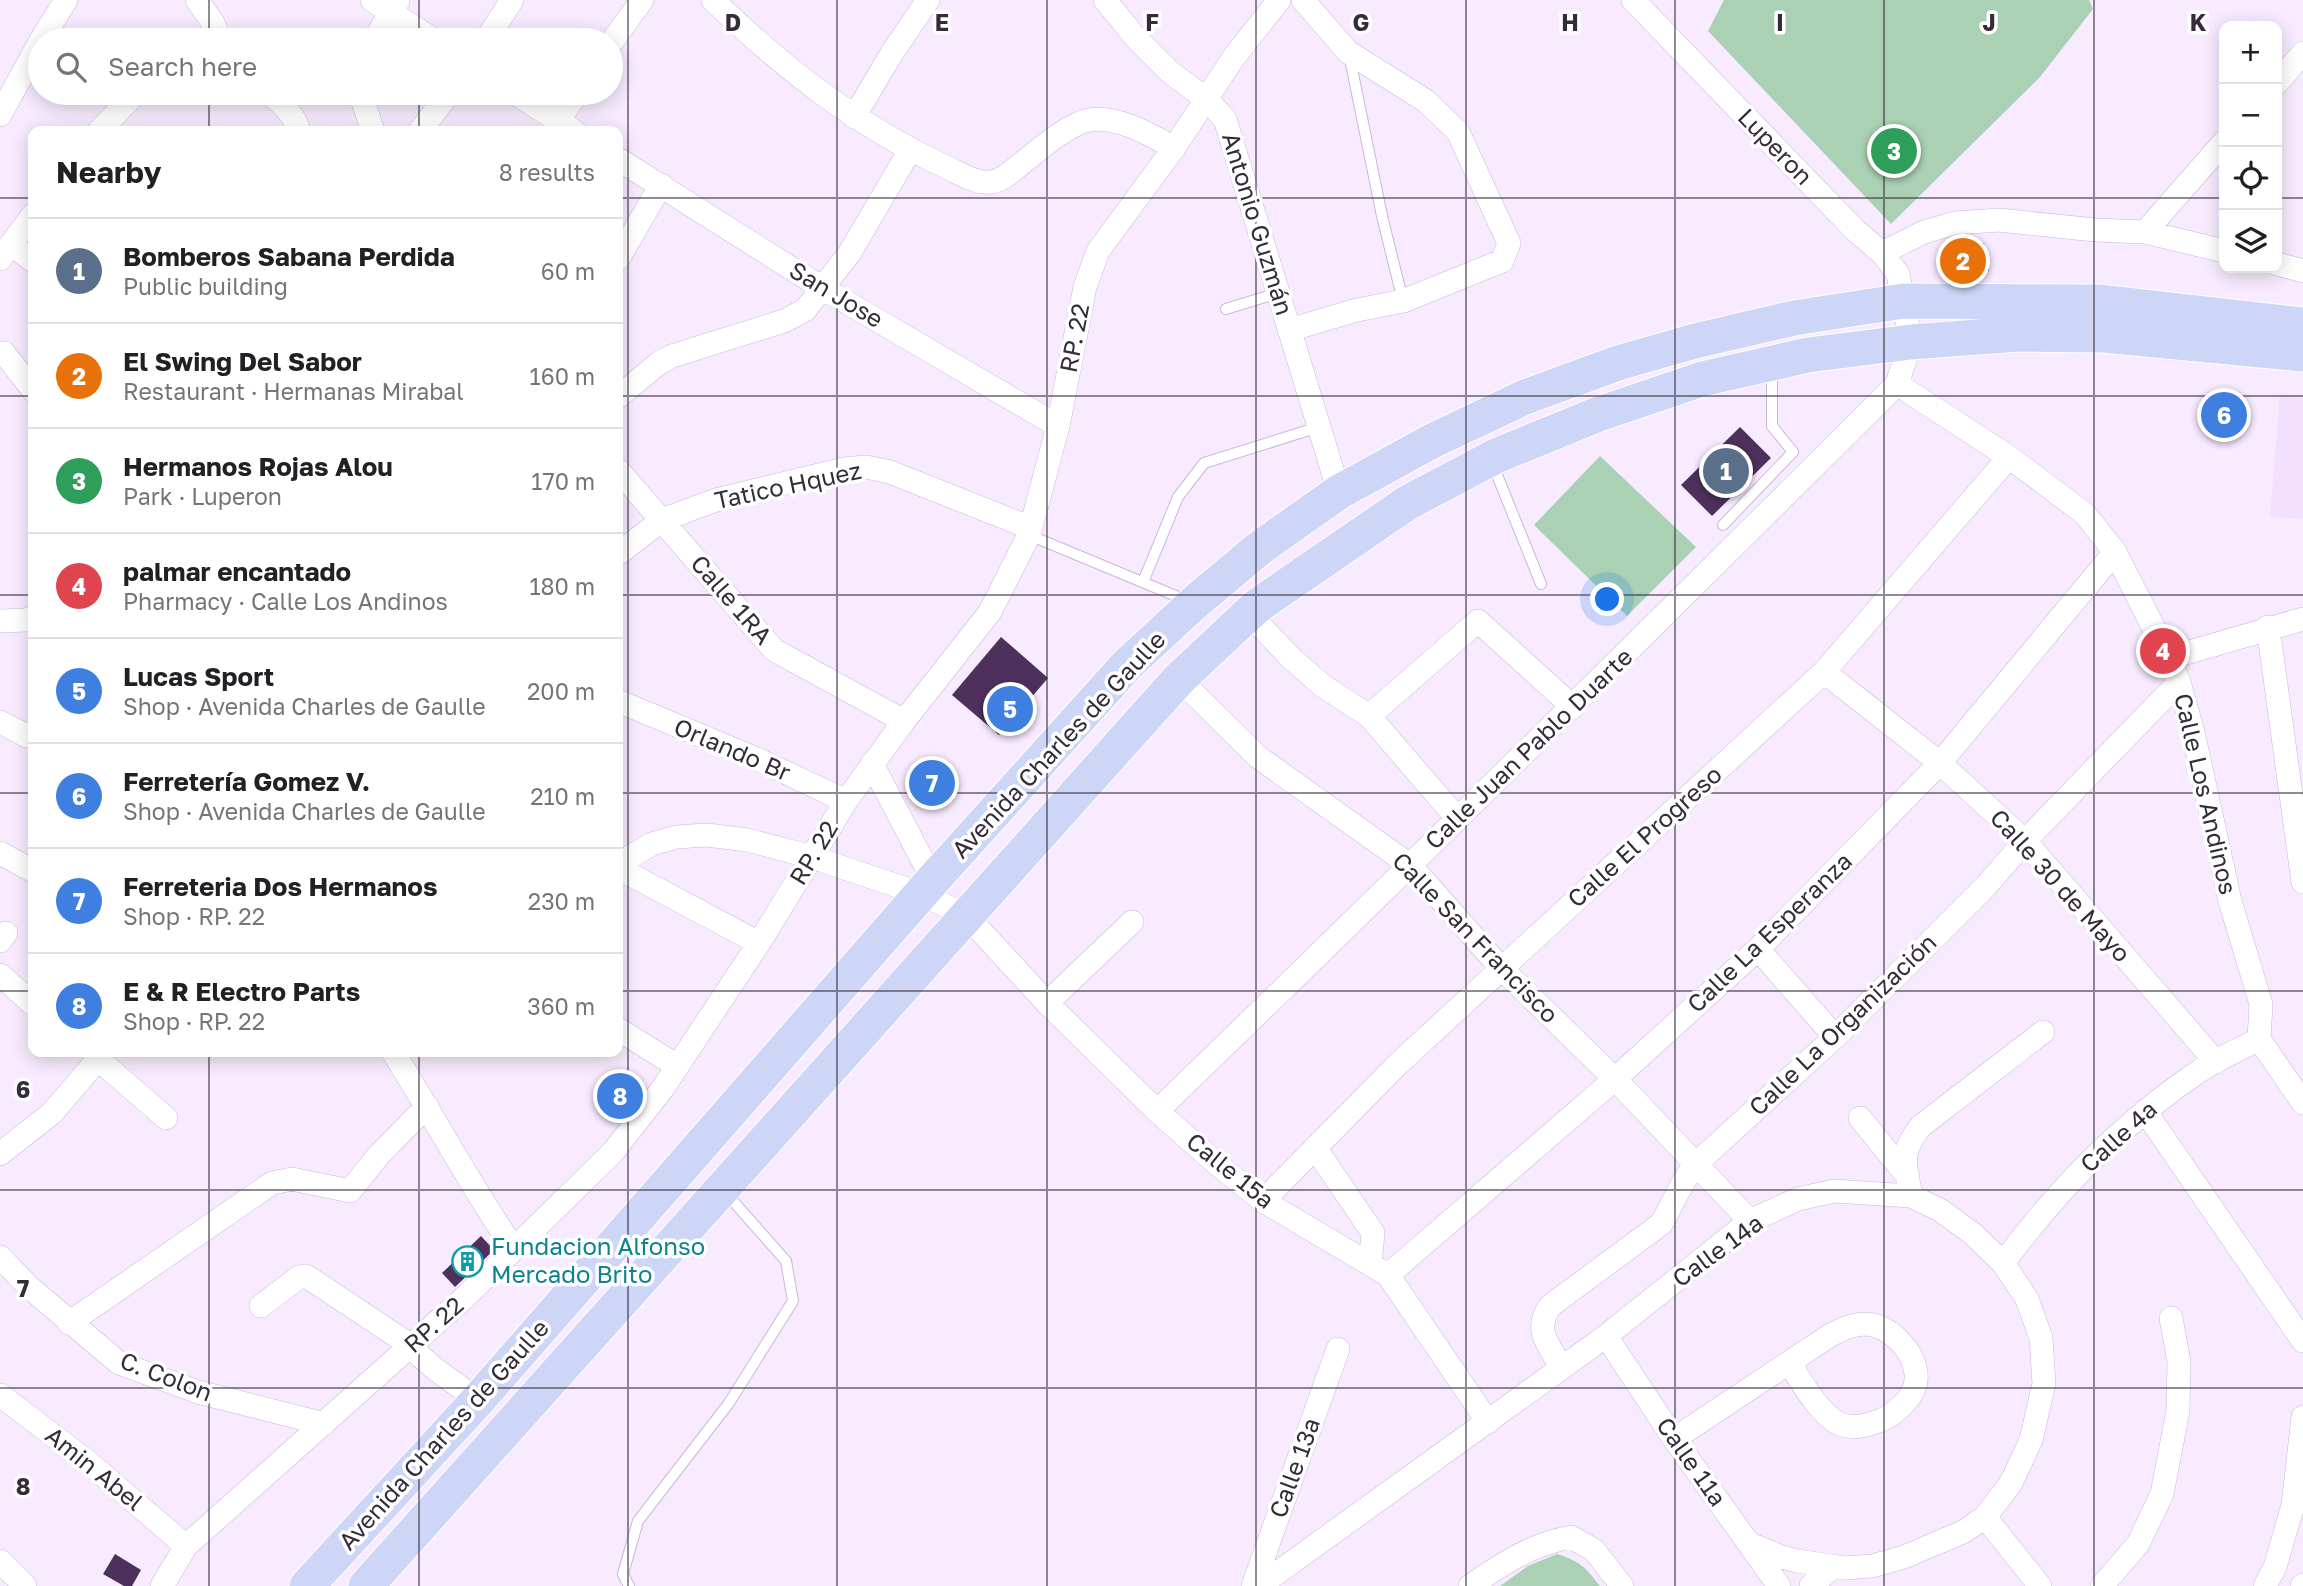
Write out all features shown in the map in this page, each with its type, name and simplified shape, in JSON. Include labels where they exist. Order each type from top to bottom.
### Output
[{"type":"main road","name":"Avenida Charles de Gaulle","points":[[307,1586],[478,1400],[927,887],[1128,665],[1194,603],[1261,547],[1339,492],[1432,441],[1513,402],[1618,363],[1695,341],[1794,318],[1904,301],[2099,302],[2303,326]]},
{"type":"main road","name":"Avenida Charles de Gaulle","points":[[366,1586],[1179,679],[1249,614],[1329,555],[1407,503],[1490,459],[1596,415],[1702,379],[1808,355],[1911,342],[2018,334],[2103,335],[2303,354]]},
{"type":"street","points":[[49,28],[66,0]]},
{"type":"street","points":[[197,0],[215,28]]},
{"type":"street","points":[[494,28],[512,0]]},
{"type":"street","points":[[622,28],[642,0]]},
{"type":"street","points":[[713,0],[789,69],[854,117],[910,150],[970,178],[987,183],[1001,180],[1055,138],[1088,120],[1109,120],[1174,148]]},
{"type":"street","points":[[854,117],[928,0]]},
{"type":"street","name":"Antonio Guzmán","points":[[1105,0],[1136,38],[1170,72],[1206,99],[1225,119],[1339,492]]},
{"type":"street","name":"RP. 22","points":[[162,1586],[186,1546],[324,1424],[514,1249],[622,1141],[652,1104],[759,943],[846,800],[904,720],[990,612],[1030,531],[1058,426],[1081,304],[1094,260],[1105,238],[1174,148],[1234,57],[1279,0]]},
{"type":"street","points":[[1289,330],[1357,310],[1403,301],[1502,261],[1509,243],[1458,132],[1426,101],[1349,52],[1303,0]]},
{"type":"street","name":"Luperon","points":[[1633,0],[1855,230],[1882,253],[1898,274],[1911,342]]},
{"type":"street","points":[[378,28],[387,4],[418,28]]},
{"type":"street","points":[[2282,77],[2303,53]]},
{"type":"street","points":[[0,115],[28,64]]},
{"type":"street","points":[[111,126],[127,105]]},
{"type":"street","points":[[282,105],[298,126]]},
{"type":"street","points":[[364,105],[371,126]]},
{"type":"street","points":[[424,126],[440,105]]},
{"type":"street","points":[[534,105],[566,126],[573,105]]},
{"type":"street","points":[[2145,232],[2220,147]]},
{"type":"street","points":[[623,393],[671,356],[784,321],[805,310],[849,254],[910,150]]},
{"type":"street","name":"San Jose","points":[[623,162],[824,289],[1058,426]]},
{"type":"street","points":[[623,250],[661,185]]},
{"type":"street","points":[[1882,253],[1924,232],[1955,223],[1999,220],[2095,230],[2145,232],[2219,250]]},
{"type":"street","points":[[28,222],[6,251],[28,259]]},
{"type":"street","points":[[2282,265],[2303,271]]},
{"type":"street","points":[[1897,384],[1911,342]]},
{"type":"street","points":[[4,353],[28,384]]},
{"type":"street","name":"Calle Los Andinos","points":[[1897,384],[2009,457],[2085,514],[2115,552],[2179,682],[2193,732],[2230,901],[2261,1004],[2259,1039]]},
{"type":"street","name":"Calle Juan Pablo Duarte","points":[[1157,1111],[1411,866],[1456,817],[1573,707],[1897,384]]},
{"type":"street","name":"Calle El Progreso","points":[[1263,1201],[1398,1064],[1824,672],[2009,457]]},
{"type":"street","name":"Tatico Hquez","points":[[623,550],[663,520],[716,500],[844,469],[866,467],[890,472],[1030,531]]},
{"type":"street","name":"Calle 1RA","points":[[623,476],[774,650],[904,720]]},
{"type":"street","name":"Calle La Esperanza","points":[[1379,1270],[1615,1079],[1758,949],[1940,763],[2115,552]]},
{"type":"street","points":[[1249,614],[1292,659],[1323,686],[1369,716],[1456,817]]},
{"type":"street","points":[[2169,658],[2303,619]]},
{"type":"street","points":[[0,621],[28,620]]},
{"type":"street","points":[[1369,716],[1478,621],[1573,707]]},
{"type":"street","points":[[2268,628],[2303,882]]},
{"type":"street","name":"Calle 30 de Mayo","points":[[1824,672],[1940,763],[2025,841],[2216,1062]]},
{"type":"street","name":"Calle San Francisco","points":[[1179,679],[1258,757],[1411,866],[1501,968],[1615,1079],[1750,1222]]},
{"type":"street","name":"Calle La Organización","points":[[1562,1368],[1544,1337],[1544,1315],[1559,1298],[1661,1224],[1684,1177],[1696,1163],[1835,1037],[1986,886],[2025,841],[2179,682]]},
{"type":"street","name":"Orlando Br","points":[[623,703],[757,759],[846,800]]},
{"type":"street","points":[[0,722],[28,736]]},
{"type":"street","points":[[872,764],[927,887]]},
{"type":"street","points":[[623,863],[652,844],[676,837],[707,835],[747,840],[927,887],[966,915]]},
{"type":"street","points":[[0,853],[28,868]]},
{"type":"street","points":[[623,869],[759,943]]},
{"type":"street","name":"Calle 15a","points":[[966,915],[1046,1003],[1157,1111],[1216,1163],[1263,1201],[1379,1270],[1488,1422]]},
{"type":"street","points":[[1046,1003],[1132,922]]},
{"type":"street","points":[[1758,949],[1835,1037]]},
{"type":"street","points":[[0,975],[28,1000]]},
{"type":"street","points":[[623,1032],[677,1066]]},
{"type":"street","points":[[1909,1186],[1905,1162],[1908,1142],[1921,1126],[2043,1032]]},
{"type":"street","points":[[2259,1039],[2303,1103]]},
{"type":"street","name":"Calle 4a","points":[[2003,1263],[2038,1216],[2096,1153],[2145,1111],[2199,1071],[2259,1039]]},
{"type":"street","points":[[0,1154],[52,1113],[101,1057]]},
{"type":"street","points":[[103,1057],[166,1118]]},
{"type":"street","points":[[396,1057],[479,1197],[514,1249]]},
{"type":"street","points":[[69,1323],[272,1183],[292,1179],[350,1191],[378,1156],[427,1106]]},
{"type":"street","points":[[2145,1111],[2303,1341]]},
{"type":"street","points":[[1860,1118],[1909,1186]]},
{"type":"street","points":[[1316,1149],[1373,1233],[1379,1270]]},
{"type":"street","name":"Calle 14a","points":[[1259,1586],[1606,1336],[1750,1222],[1798,1199],[1834,1191],[1909,1186],[1973,1234],[2003,1263],[2026,1299],[2041,1338],[2044,1384],[2031,1440],[2011,1483],[1985,1517],[1963,1532],[1904,1558],[1872,1566],[1834,1566],[1779,1556],[1748,1543]]},
{"type":"street","name":"C. Colon","points":[[0,1257],[69,1323],[119,1363],[198,1392],[324,1424]]},
{"type":"street","points":[[261,1306],[304,1275],[401,1339],[478,1400]]},
{"type":"street","points":[[2102,1586],[2138,1544],[2162,1494],[2178,1411],[2179,1362],[2171,1318]]},
{"type":"street","points":[[1674,1439],[1788,1363],[1829,1336],[1849,1326],[1867,1324],[1887,1331],[1901,1341],[1916,1374],[1913,1390],[1900,1408],[1880,1421],[1850,1427],[1825,1412],[1788,1363]]},
{"type":"street","name":"Calle 11a","points":[[1606,1336],[1674,1439],[1779,1586]]},
{"type":"street","name":"Calle 13a","points":[[1252,1586],[1338,1349]]},
{"type":"street","name":"Amin Abel","points":[[0,1395],[88,1462],[186,1546]]},
{"type":"street","points":[[2264,1586],[2275,1567],[2293,1505],[2302,1432]]},
{"type":"street","points":[[1985,1517],[2040,1586]]},
{"type":"street","points":[[1470,1586],[1532,1547],[1571,1537],[1594,1550],[1622,1586]]},
{"type":"street","points":[[0,1561],[25,1586]]},
{"type":"street","points":[[1811,1586],[1834,1566]]},
{"type":"lane","points":[[1349,52],[1382,216],[1403,301]]},
{"type":"lane","points":[[1226,309],[1278,293]]},
{"type":"lane","points":[[1723,525],[1793,452],[1772,426],[1773,363]]},
{"type":"lane","points":[[1143,582],[1178,497],[1204,463],[1320,427]]},
{"type":"lane","points":[[1490,459],[1541,584]]},
{"type":"lane","points":[[1030,531],[1194,603]]},
{"type":"lane","points":[[629,1586],[623,1574],[638,1521],[729,1403],[793,1301],[786,1261],[721,1188]]},
{"type":"shaded area","points":[[2280,395],[2303,397],[2303,519],[2270,517]]},
{"type":"green space","points":[[1724,0],[2089,0],[2093,9],[2040,77],[1891,224],[1708,31]]},
{"type":"green space","points":[[1600,456],[1696,547],[1627,616],[1534,525]]},
{"type":"green space","points":[[1557,1554],[1582,1566],[1600,1586],[1500,1586],[1528,1566]]},
{"type":"building","points":[[1984,243],[1989,271],[1942,278],[1938,250]]},
{"type":"building","points":[[2203,399],[2248,405],[2245,430],[2199,424]]},
{"type":"building","points":[[1740,427],[1771,458],[1712,516],[1681,485]]},
{"type":"building","points":[[1001,637],[1048,678],[999,735],[952,695]]},
{"type":"building","points":[[930,764],[950,780],[934,801],[914,786]]},
{"type":"building","points":[[615,1079],[637,1096],[625,1113],[603,1096]]},
{"type":"building","name":"Fundacion Alfonso Mercado Brito","points":[[481,1236],[494,1250],[455,1287],[442,1273]]},
{"type":"building","points":[[115,1554],[141,1570],[132,1586],[124,1586],[103,1574]]},
{"type":"place","name":"Hermanos Rojas Alou","points":[[1894,151]]},
{"type":"place","name":"El Swing Del Sabor","points":[[1963,261]]},
{"type":"place","name":"Ferretería Gomez V.","points":[[2224,415]]},
{"type":"place","name":"Bomberos Sabana Perdida","points":[[1726,471]]},
{"type":"place","name":"palmar encantado","points":[[2163,651]]},
{"type":"place","name":"Lucas Sport","points":[[1010,709]]},
{"type":"place","name":"Ferreteria Dos Hermanos","points":[[932,783]]},
{"type":"place","name":"E & R Electro Parts","points":[[620,1096]]},
{"type":"place","name":"Fundacion Alfonso Mercado Brito","points":[[468,1261]]}]
